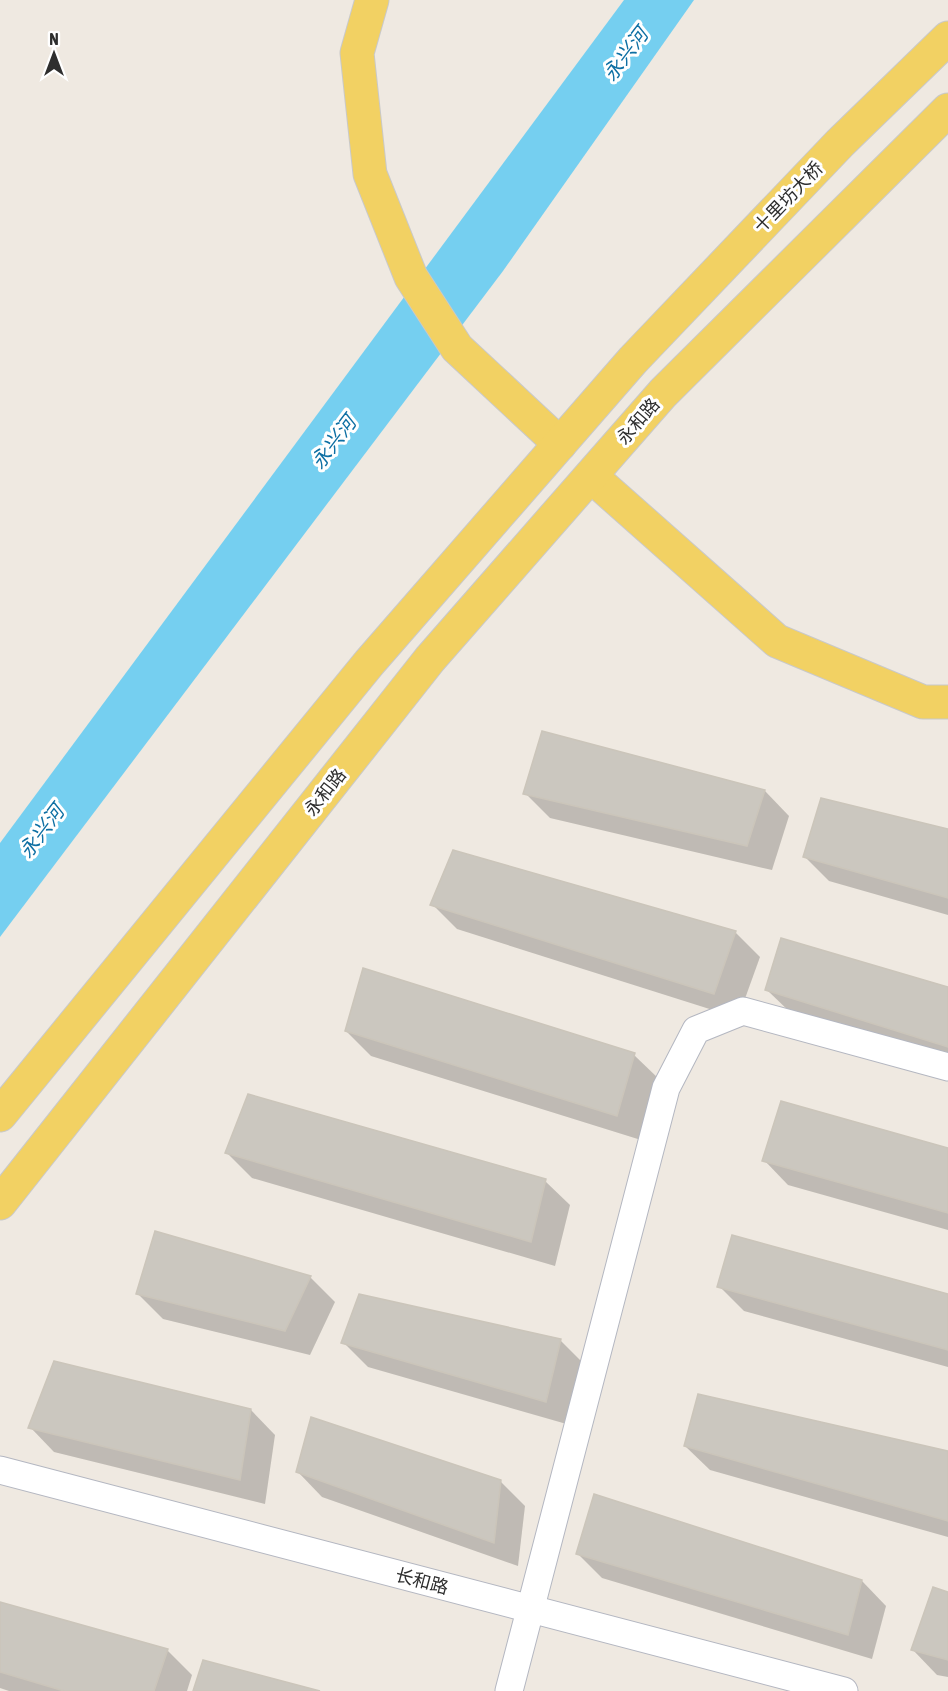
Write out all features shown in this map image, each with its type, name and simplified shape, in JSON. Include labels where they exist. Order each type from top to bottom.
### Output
[{"type":"main road","points":[[0,1115],[369,663],[560,444],[457,348],[411,277],[370,174],[357,52],[372,0]]},
{"type":"main road","name":"十里坊大桥","points":[[560,444],[633,360],[840,143],[948,38]]},
{"type":"main road","name":"永和路","points":[[0,1203],[430,659],[663,393],[948,110]]},
{"type":"main road","points":[[591,476],[777,641],[923,702],[948,702]]},
{"type":"street","points":[[509,1691],[666,1088],[696,1030],[743,1011],[948,1067]]},
{"type":"street","name":"长和路","points":[[0,1470],[844,1691]]},
{"type":"water","name":"永兴河","points":[[624,0],[694,0],[503,271],[0,937],[0,843]]},
{"type":"building","points":[[542,731],[765,790],[747,846],[523,794]]},
{"type":"building","points":[[821,798],[948,829],[948,898],[803,857]]},
{"type":"building","points":[[453,850],[736,931],[714,994],[430,905]]},
{"type":"building","points":[[781,938],[948,987],[948,1047],[765,990]]},
{"type":"building","points":[[363,968],[635,1053],[617,1116],[345,1031]]},
{"type":"building","points":[[248,1094],[546,1179],[531,1242],[225,1153]]},
{"type":"building","points":[[781,1101],[948,1148],[948,1213],[762,1161]]},
{"type":"building","points":[[155,1231],[311,1276],[285,1331],[136,1294]]},
{"type":"building","points":[[732,1235],[948,1294],[948,1350],[717,1287]]},
{"type":"building","points":[[359,1294],[561,1339],[546,1402],[341,1343]]},
{"type":"building","points":[[54,1361],[251,1409],[240,1480],[28,1428]]},
{"type":"building","points":[[698,1394],[948,1451],[948,1521],[684,1446]]},
{"type":"building","points":[[311,1417],[501,1480],[494,1543],[296,1472]]},
{"type":"building","points":[[594,1494],[862,1580],[848,1635],[576,1554]]},
{"type":"building","points":[[933,1587],[948,1592],[948,1660],[911,1650]]},
{"type":"building","points":[[0,1602],[168,1649],[154,1691],[64,1691],[0,1672]]},
{"type":"building","points":[[203,1660],[320,1691],[193,1691]]}]
